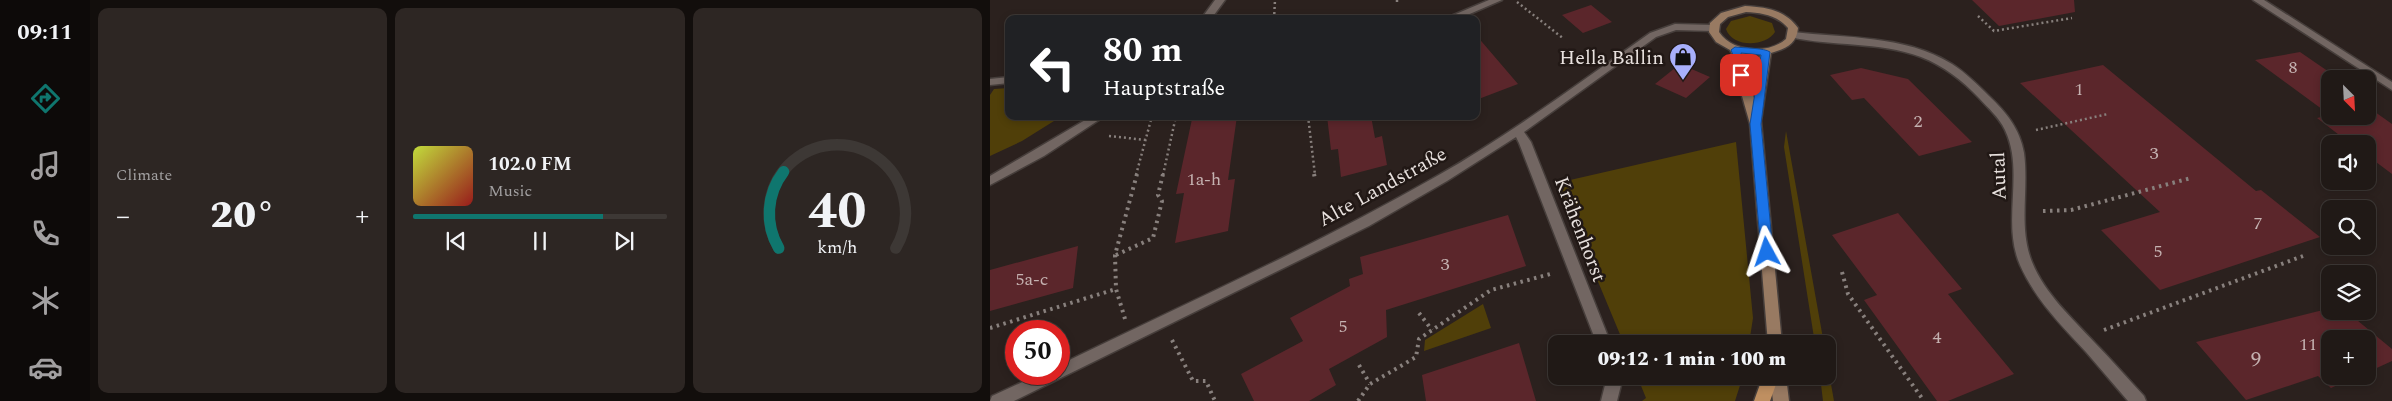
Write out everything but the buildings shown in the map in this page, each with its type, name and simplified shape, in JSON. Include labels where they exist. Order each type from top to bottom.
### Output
[{"type":"main road","points":[[1771,0],[1771,12]]},
{"type":"main road","points":[[1747,4],[1771,12],[1788,22],[1792,28],[1793,35],[1784,46],[1766,52],[1754,53],[1735,50],[1720,42],[1714,35],[1713,28],[1716,21],[1747,4]]},
{"type":"main road","points":[[1735,50],[1740,60],[1741,75],[1756,124],[1774,335]]},
{"type":"main road","points":[[1756,124],[1766,52]]},
{"type":"main road","points":[[1762,401],[1768,385]]},
{"type":"main road","points":[[1779,385],[1781,401]]},
{"type":"street","points":[[1209,15],[1220,0]]},
{"type":"street","points":[[1459,15],[1497,0]]},
{"type":"street","points":[[2258,0],[2392,87]]},
{"type":"street","name":"Alte Landstraße","points":[[1070,367],[1364,223],[1444,178],[1517,131],[1653,34],[1675,27],[1713,28]]},
{"type":"street","name":"Autal","points":[[1793,35],[1870,43],[1918,53],[1941,62],[1966,79],[2002,114],[2015,135],[2018,157],[2018,235],[2026,263],[2042,292],[2138,401]]},
{"type":"street","points":[[990,82],[1005,80]]},
{"type":"street","points":[[990,180],[1040,154],[1094,120]]},
{"type":"street","name":"Krähenhorst","points":[[1517,131],[1525,142],[1600,335]]},
{"type":"street","points":[[998,401],[1032,385]]},
{"type":"street","points":[[1608,401],[1613,385]]},
{"type":"path","points":[[1274,15],[1275,0]]},
{"type":"path","points":[[1514,0],[1564,39]]},
{"type":"path","points":[[1978,16],[1994,32],[2072,18]]},
{"type":"path","points":[[2036,130],[2108,114]]},
{"type":"path","points":[[1125,319],[1116,289],[1116,255],[1151,120]]},
{"type":"path","points":[[1116,255],[1154,238],[1162,201],[1158,195],[1175,120]]},
{"type":"path","points":[[1309,120],[1316,179]]},
{"type":"path","points":[[1109,136],[1146,140]]},
{"type":"path","points":[[2043,211],[2071,210],[2191,178]]},
{"type":"path","points":[[2104,330],[2303,256]]},
{"type":"path","points":[[1358,401],[1370,384],[1416,357],[1419,339],[1492,290],[1574,267]]},
{"type":"path","points":[[1842,272],[1848,294],[1924,401]]},
{"type":"path","points":[[990,328],[1116,289]]},
{"type":"path","points":[[1419,313],[1432,330]]},
{"type":"path","points":[[1170,335],[1193,381],[1206,381],[1215,401]]},
{"type":"path","points":[[1359,365],[1370,384]]},
{"type":"shaded area","points":[[1750,16],[1772,23],[1775,32],[1771,37],[1757,43],[1749,43],[1735,40],[1729,35],[1726,29],[1731,21]]},
{"type":"shaded area","points":[[1005,88],[1005,120],[1056,120],[1022,141],[990,156],[990,95],[994,89]]},
{"type":"shaded area","points":[[1786,131],[1822,335],[1814,335],[1784,147]]},
{"type":"shaded area","points":[[1736,142],[1753,318],[1750,335],[1620,335],[1557,183]]},
{"type":"shaded area","points":[[1483,304],[1491,328],[1424,351],[1425,340]]},
{"type":"shaded area","points":[[1641,385],[1740,385],[1735,401],[1642,401],[1646,398]]},
{"type":"shaded area","points":[[1821,385],[1831,385],[1834,401],[1823,401]]},
{"type":"place","name":"Hella Ballin","points":[[1683,81]]},
{"type":"route","points":[[1741,75],[1740,60],[1735,50],[1754,53],[1766,52],[1756,124],[1767,252]]}]
